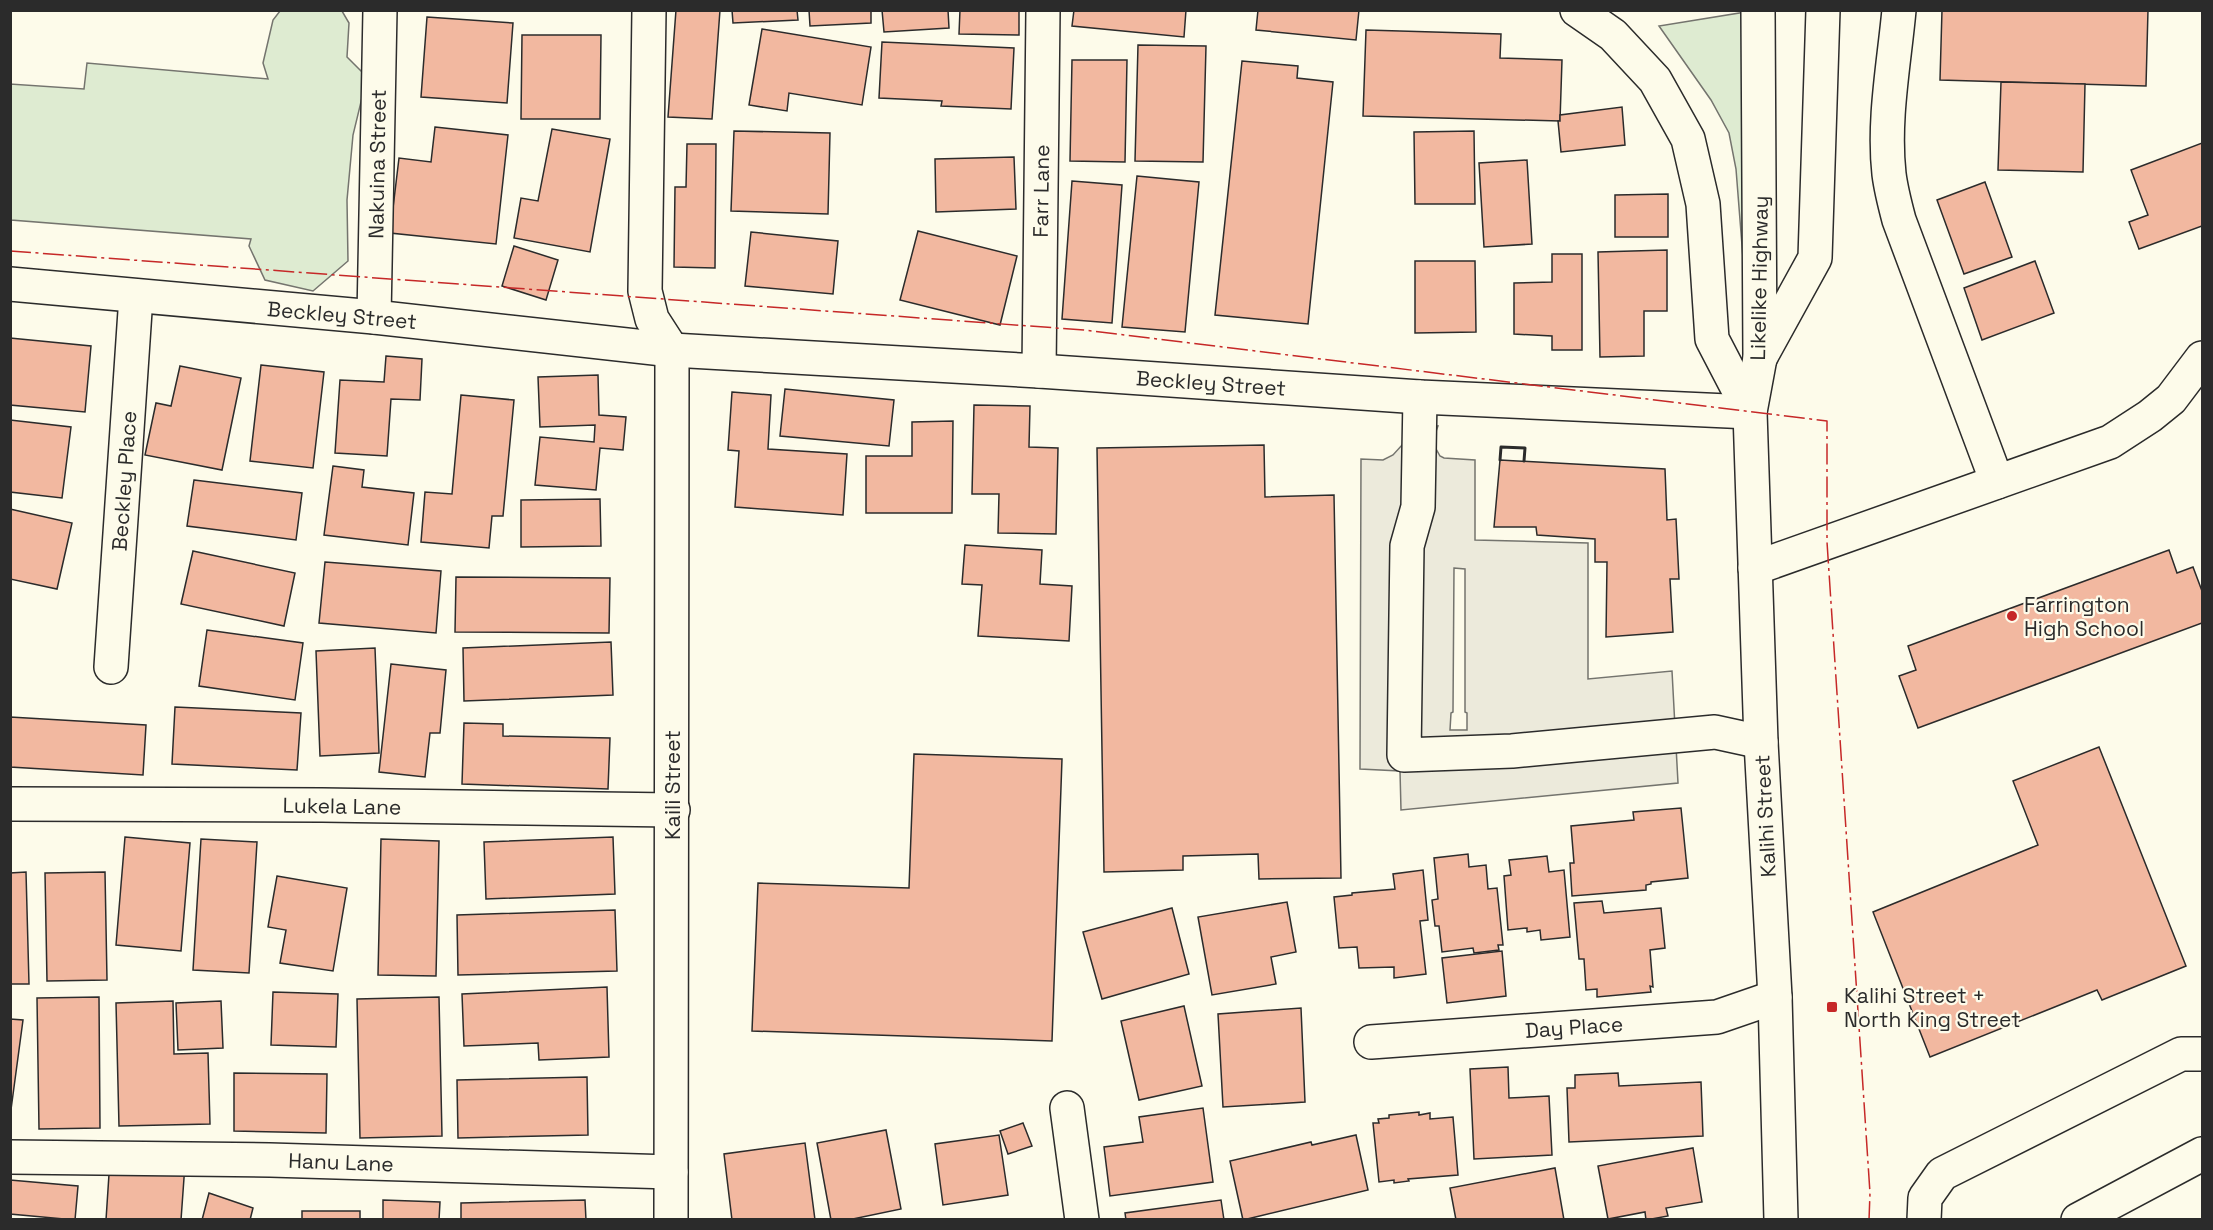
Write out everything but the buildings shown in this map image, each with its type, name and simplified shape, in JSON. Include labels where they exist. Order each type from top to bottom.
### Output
[{"type":"main road","name":"Nakuina Street","points":[[374,317],[380,10]]},
{"type":"main road","points":[[649,10],[645,291],[652,319],[672,350]]},
{"type":"main road","name":"Farr Lane","points":[[1039,371],[1043,10]]},
{"type":"main road","name":"Likelike Highway","points":[[1577,10],[1613,35],[1655,80],[1688,139],[1703,204],[1712,339],[1750,412]]},
{"type":"main road","name":"Likelike Highway","points":[[1750,412],[1760,358],[1758,10]]},
{"type":"main road","points":[[1760,358],[1815,258],[1823,10]]},
{"type":"main road","points":[[1899,10],[1887,130],[1892,194],[1899,220],[1997,482]]},
{"type":"main road","name":"Beckley Street","points":[[10,284],[374,317],[672,350],[1039,371],[1420,397],[1750,412]]},
{"type":"main road","name":"Beckley Place","points":[[111,667],[136,296]]},
{"type":"main road","name":"Kaili Street","points":[[671,1220],[672,350]]},
{"type":"main road","points":[[1755,568],[2110,442],[2171,399],[2202,357]]},
{"type":"main road","points":[[1420,397],[1418,507],[1407,546],[1404,755],[1512,751],[1715,732],[1761,742]]},
{"type":"main road","name":"Kalihi Street","points":[[1750,412],[1761,742],[1785,1211]]},
{"type":"main road","name":"Lukela Lane","points":[[10,804],[322,805],[673,810]]},
{"type":"main road","name":"Day Place","points":[[1371,1042],[1717,1017],[1774,997]]},
{"type":"main road","points":[[1924,1220],[1925,1198],[1942,1174],[2181,1053],[2202,1054]]},
{"type":"main road","points":[[1066,1108],[1082,1220]]},
{"type":"main road","points":[[2078,1220],[2202,1154]]},
{"type":"main road","name":"Hanu Lane","points":[[10,1157],[270,1160],[671,1172]]},
{"type":"green space","points":[[280,11],[342,11],[349,23],[347,57],[367,77],[353,135],[347,200],[348,261],[313,291],[265,280],[249,246],[251,239],[11,220],[10,84],[84,89],[87,63],[268,79],[263,63],[273,20]]},
{"type":"green space","points":[[1752,11],[1751,360],[1736,169],[1729,133],[1711,100],[1659,26]]},
{"type":"shaded area","points":[[1406,424],[1438,426],[1435,434],[1435,447],[1440,456],[1475,460],[1475,540],[1588,543],[1588,679],[1672,671],[1678,783],[1401,810],[1400,771],[1360,769],[1361,459],[1383,460],[1393,455],[1403,444]],"holes":[[[1454,568],[1465,569],[1467,730],[1450,730],[1451,713],[1453,712]]]},
{"type":"wall","points":[[1500,460],[1501,447],[1525,448],[1524,461]]},
{"type":"power","points":[[10,251],[1084,330],[1827,421],[1827,542],[1870,1193],[1869,1220]]},
{"type":"place","name":"Farrington High School","points":[[2012,616]]},
{"type":"place","name":"Kalihi Street + North King Street","points":[[1832,1007]]}]
